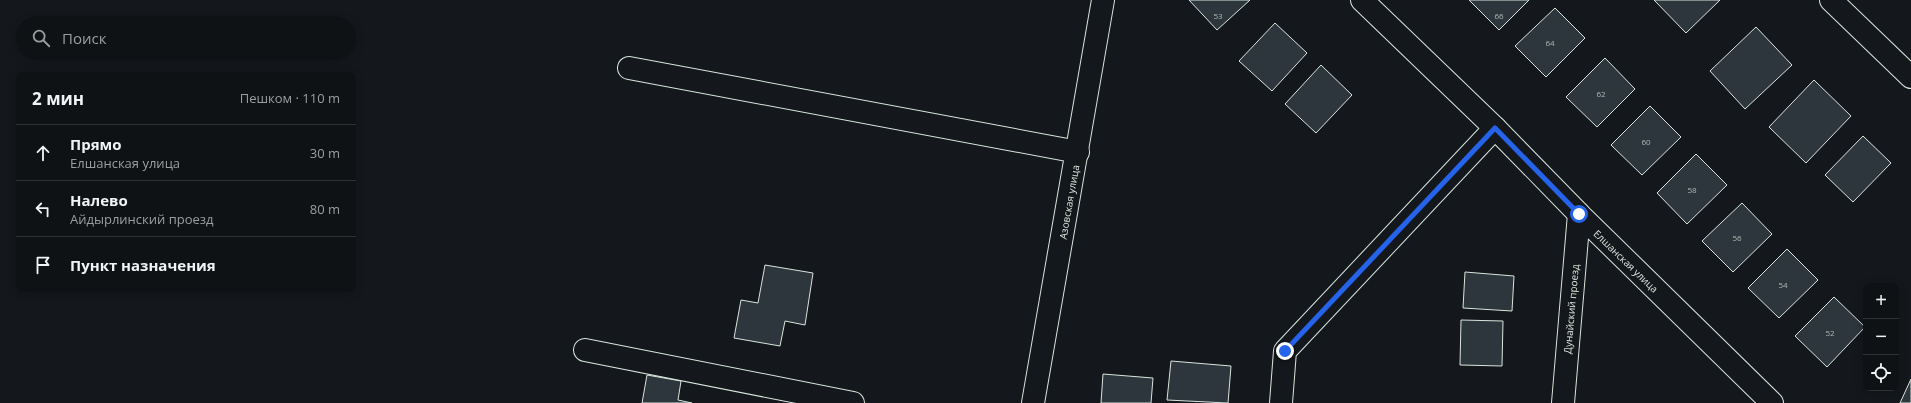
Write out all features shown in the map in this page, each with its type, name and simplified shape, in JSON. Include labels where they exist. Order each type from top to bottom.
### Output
[{"type":"street","name":"Азовская улица","points":[[1033,403],[1078,152],[1103,0]]},
{"type":"street","name":"Елшанская улица","points":[[1362,0],[1495,128],[1579,214],[1772,403]]},
{"type":"street","points":[[1831,0],[1911,77]]},
{"type":"street","points":[[629,68],[1078,152]]},
{"type":"street","points":[[1281,403],[1285,351],[1495,128]]},
{"type":"street","name":"Дунайский проезд","points":[[1563,403],[1579,214]]},
{"type":"street","points":[[585,350],[853,403]]},
{"type":"building","points":[[1189,0],[1250,0],[1217,30]]},
{"type":"building","points":[[1469,0],[1529,0],[1499,30]]},
{"type":"building","points":[[1654,0],[1720,0],[1686,33]]},
{"type":"building","points":[[1555,8],[1585,38],[1546,77],[1515,46]]},
{"type":"building","points":[[1275,23],[1307,53],[1272,91],[1239,61]]},
{"type":"building","points":[[1756,27],[1792,65],[1745,109],[1710,71]]},
{"type":"building","points":[[1605,58],[1635,89],[1597,127],[1566,97]]},
{"type":"building","points":[[1321,65],[1352,95],[1316,133],[1285,104]]},
{"type":"building","points":[[1814,80],[1851,116],[1806,163],[1769,127]]},
{"type":"building","points":[[1650,106],[1681,137],[1642,175],[1611,145]]},
{"type":"building","points":[[1863,136],[1891,163],[1853,202],[1825,175]]},
{"type":"building","points":[[1696,154],[1727,185],[1687,224],[1657,193]]},
{"type":"building","points":[[1742,203],[1772,234],[1733,272],[1702,241]]},
{"type":"building","points":[[1787,249],[1818,280],[1779,318],[1748,288]]},
{"type":"building","points":[[765,265],[813,273],[805,325],[785,321],[780,346],[734,338],[741,300],[758,303]]},
{"type":"building","points":[[1465,272],[1514,276],[1512,311],[1463,308]]},
{"type":"building","points":[[1834,297],[1863,325],[1863,329],[1827,367],[1795,336]]},
{"type":"building","points":[[1461,320],[1503,321],[1502,366],[1460,365]]},
{"type":"building","points":[[1171,361],[1231,366],[1228,403],[1167,400]]},
{"type":"building","points":[[1103,374],[1153,378],[1151,403],[1101,403]]},
{"type":"building","points":[[647,375],[681,381],[678,400],[692,403],[642,403]]},
{"type":"building","points":[[1911,379],[1911,403],[1900,403]]},
{"type":"route","points":[[1285,351],[1495,128],[1579,214]]}]
